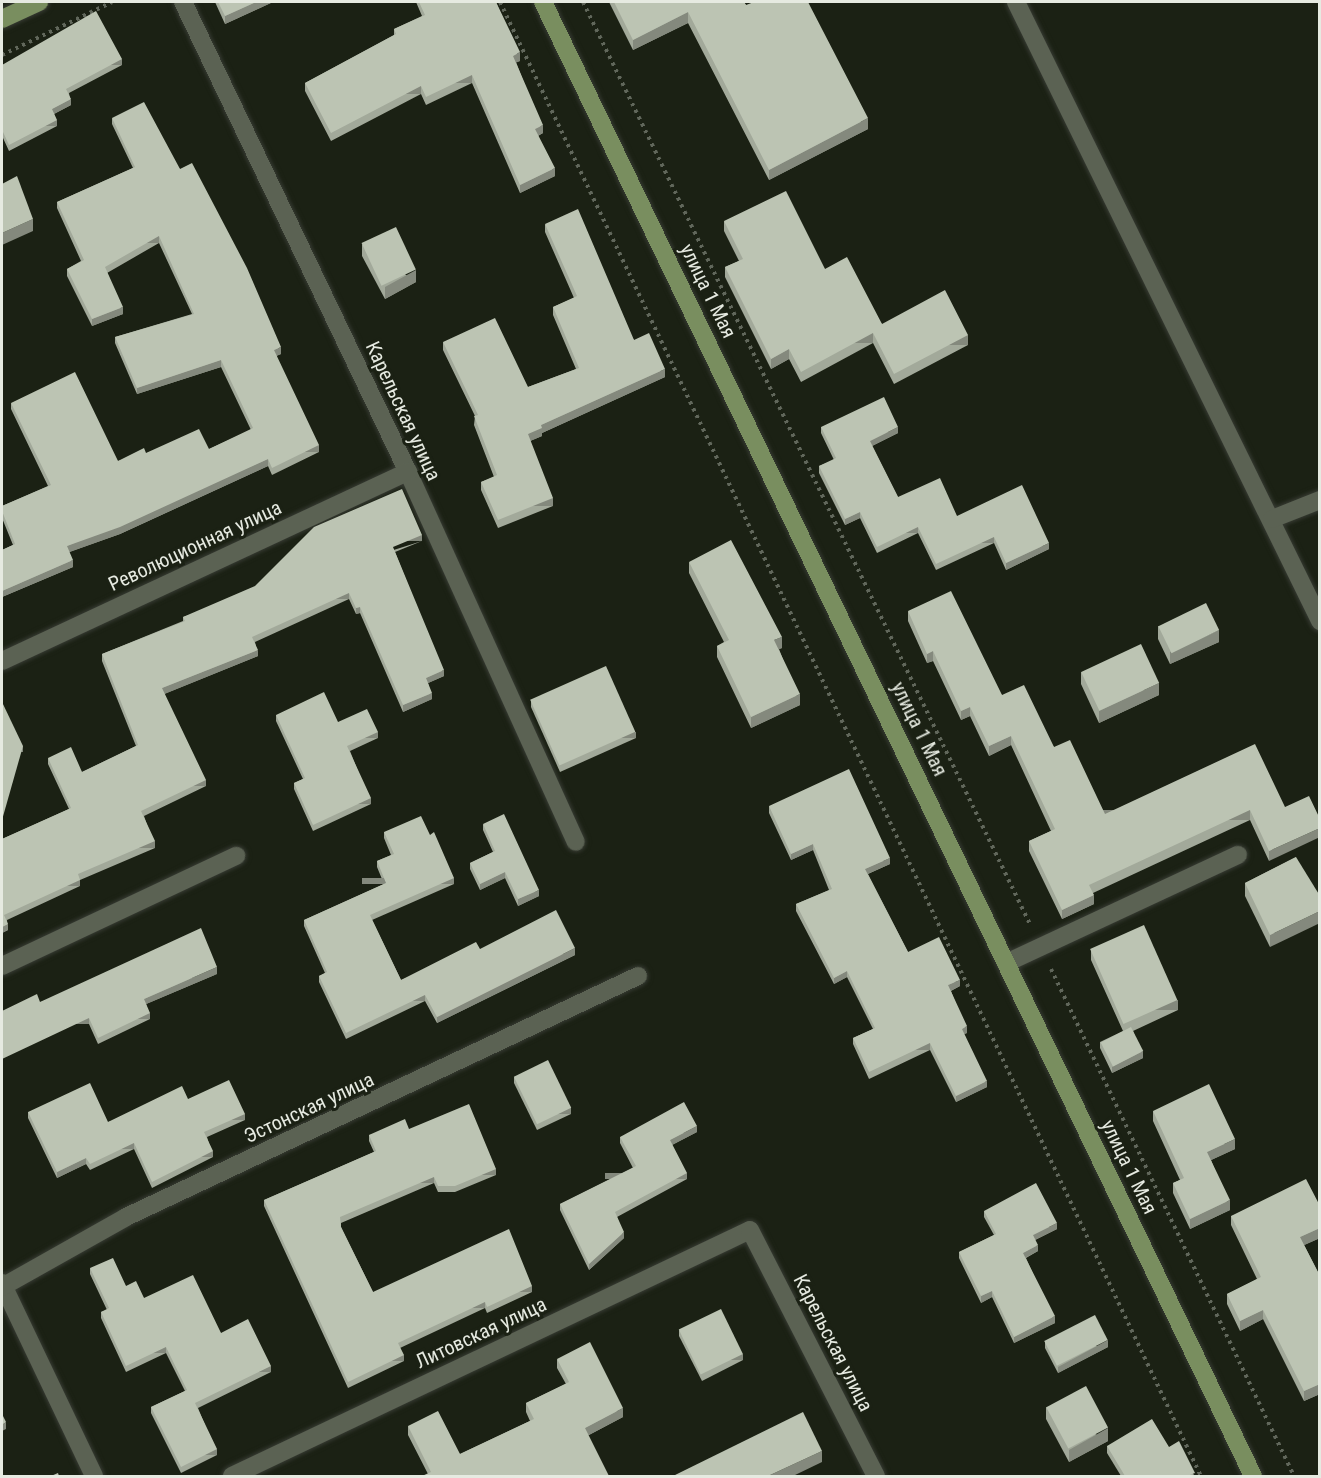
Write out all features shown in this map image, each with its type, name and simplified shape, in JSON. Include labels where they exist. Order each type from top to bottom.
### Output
[{"type":"main road","points":[[2,19],[39,2]]},
{"type":"main road","name":"улица 1 Мая","points":[[543,2],[1253,1476]]},
{"type":"street","name":"Карельская улица","points":[[183,2],[408,472],[576,842]]},
{"type":"street","points":[[1016,2],[1272,519],[1320,621]]},
{"type":"street","name":"Революционная улица","points":[[2,662],[408,472]]},
{"type":"street","points":[[1272,519],[1320,500]]},
{"type":"street","points":[[1006,963],[1238,855]]},
{"type":"street","points":[[2,966],[236,856]]},
{"type":"street","name":"Эстонская улица","points":[[2,1285],[126,1217],[638,976]]},
{"type":"street","name":"Карельская улица","points":[[750,1230],[876,1476]]},
{"type":"street","name":"Литовская улица","points":[[232,1476],[750,1230]]},
{"type":"street","points":[[2,1285],[94,1476]]},
{"type":"path","points":[[2,55],[112,2]]},
{"type":"path","points":[[500,2],[1201,1476]]},
{"type":"path","points":[[583,2],[1041,947],[1294,1476]]},
{"type":"building","points":[[218,2],[256,2],[225,16]]},
{"type":"building","points":[[419,2],[496,2],[520,52],[513,56],[543,125],[535,129],[555,168],[520,185],[472,75],[426,97],[421,86],[331,133],[305,83],[396,34],[394,29],[425,15]]},
{"type":"building","points":[[614,2],[744,2],[746,5],[754,2],[808,2],[868,118],[769,170],[688,12],[633,40]]},
{"type":"building","points":[[96,11],[122,59],[66,89],[71,99],[52,109],[57,120],[9,145],[2,132],[2,65]]},
{"type":"building","points":[[144,102],[180,169],[192,163],[247,268],[281,347],[274,350],[319,445],[272,468],[268,459],[120,527],[67,546],[73,560],[2,591],[2,550],[15,544],[2,506],[51,485],[11,403],[75,372],[118,461],[144,448],[146,453],[199,429],[209,449],[253,428],[221,360],[137,388],[115,337],[194,314],[159,236],[105,267],[123,307],[92,319],[67,269],[84,260],[57,202],[135,167],[112,118]]},
{"type":"building","points":[[17,176],[33,219],[2,233],[2,184]]},
{"type":"building","points":[[786,191],[825,269],[847,257],[882,324],[945,290],[968,335],[894,374],[873,333],[801,372],[789,349],[771,359],[725,267],[743,259],[724,221]]},
{"type":"building","points":[[578,209],[634,340],[649,333],[665,369],[541,425],[542,428],[528,434],[553,498],[498,520],[481,482],[497,475],[474,416],[478,415],[443,342],[495,318],[528,387],[579,368],[553,307],[577,296],[545,224]]},
{"type":"building","points":[[396,227],[416,270],[381,286],[362,243]]},
{"type":"building","points":[[884,397],[898,427],[870,441],[898,497],[940,478],[957,516],[1022,485],[1049,543],[1006,563],[994,537],[936,564],[918,527],[877,547],[860,512],[845,519],[819,466],[836,458],[821,427]]},
{"type":"building","points":[[402,489],[422,535],[393,547],[444,670],[426,678],[432,693],[403,705],[360,607],[356,608],[349,593],[252,637],[258,650],[162,688],[206,780],[141,811],[155,841],[78,874],[80,880],[4,915],[8,924],[2,927],[2,839],[71,808],[48,758],[71,747],[82,772],[138,745],[102,654],[185,621],[183,617],[255,586],[314,527]]},
{"type":"building","points":[[731,540],[782,637],[774,640],[800,694],[751,717],[717,646],[729,640],[689,562]]},
{"type":"building","points":[[951,591],[1002,695],[1024,685],[1054,747],[1070,740],[1105,814],[1255,744],[1285,807],[1309,796],[1320,819],[1320,828],[1269,851],[1250,810],[1089,885],[1094,895],[1062,910],[1029,841],[1055,829],[1011,736],[989,746],[970,707],[961,711],[933,651],[927,654],[908,611]]},
{"type":"building","points":[[1206,603],[1219,630],[1172,653],[1158,626]]},
{"type":"building","points":[[1141,644],[1159,683],[1099,711],[1081,672]]},
{"type":"building","points":[[606,666],[635,732],[559,766],[530,700]]},
{"type":"building","points":[[324,692],[338,722],[367,709],[378,732],[347,746],[371,798],[313,825],[294,783],[305,778],[276,715]]},
{"type":"building","points":[[2,702],[23,746],[2,820]]},
{"type":"building","points":[[849,769],[890,858],[865,869],[908,952],[939,937],[960,980],[948,985],[967,1026],[962,1029],[987,1081],[956,1096],[930,1043],[869,1072],[853,1038],[875,1028],[847,971],[834,978],[796,904],[832,889],[813,844],[791,854],[769,806]]},
{"type":"building","points":[[504,814],[539,890],[518,899],[505,872],[480,884],[470,863],[495,851],[483,824]]},
{"type":"building","points":[[421,816],[430,835],[434,832],[454,878],[370,915],[401,980],[476,942],[480,949],[556,910],[575,948],[437,1017],[425,995],[346,1033],[319,976],[327,972],[304,920],[386,883],[377,861],[394,854],[384,832]]},
{"type":"building","points":[[1296,857],[1320,896],[1320,911],[1270,935],[1245,883]]},
{"type":"building","points":[[1144,925],[1177,1000],[1123,1024],[1090,949]]},
{"type":"building","points":[[201,928],[217,967],[144,999],[150,1013],[98,1038],[89,1018],[2,1059],[2,1011],[37,994],[40,1002]]},
{"type":"building","points":[[1131,1027],[1143,1051],[1113,1066],[1101,1042]]},
{"type":"building","points":[[548,1060],[571,1108],[537,1124],[514,1077]]},
{"type":"building","points":[[229,1080],[245,1114],[204,1132],[213,1151],[152,1182],[134,1143],[90,1164],[86,1158],[57,1172],[28,1112],[90,1083],[108,1122],[182,1086],[188,1099]]},
{"type":"building","points":[[1209,1084],[1235,1139],[1207,1152],[1230,1200],[1190,1219],[1173,1183],[1184,1178],[1153,1111]]},
{"type":"building","points":[[684,1102],[697,1126],[670,1140],[687,1173],[615,1212],[624,1232],[589,1264],[560,1204],[636,1166],[620,1137]]},
{"type":"building","points":[[469,1104],[496,1169],[455,1186],[438,1186],[434,1177],[340,1217],[341,1227],[373,1292],[509,1229],[532,1286],[487,1307],[485,1302],[398,1343],[404,1355],[348,1382],[264,1200],[376,1151],[369,1135],[405,1119],[409,1129]]},
{"type":"building","points":[[1306,1179],[1320,1206],[1320,1228],[1300,1237],[1320,1276],[1320,1384],[1304,1391],[1263,1310],[1240,1321],[1227,1294],[1261,1277],[1231,1216]]},
{"type":"building","points":[[1036,1183],[1057,1223],[1033,1235],[1038,1245],[1023,1253],[1055,1316],[1014,1337],[992,1291],[981,1296],[959,1252],[996,1234],[984,1211]]},
{"type":"building","points":[[113,1258],[126,1286],[136,1281],[144,1298],[193,1275],[221,1333],[248,1319],[271,1366],[195,1403],[217,1449],[181,1467],[151,1407],[187,1390],[166,1347],[126,1366],[101,1312],[109,1308],[90,1268]]},
{"type":"building","points":[[721,1309],[743,1354],[701,1375],[679,1330]]},
{"type":"building","points":[[1095,1315],[1108,1340],[1057,1366],[1044,1341]]},
{"type":"building","points":[[590,1342],[623,1408],[585,1428],[609,1476],[422,1476],[431,1472],[408,1426],[438,1411],[460,1454],[534,1419],[526,1403],[569,1382],[557,1359]]},
{"type":"building","points":[[1086,1386],[1108,1427],[1068,1449],[1046,1407]]},
{"type":"building","points":[[803,1412],[822,1451],[768,1476],[673,1476]]},
{"type":"building","points":[[1152,1419],[1169,1447],[1179,1441],[1195,1473],[1187,1476],[1125,1476],[1107,1446]]}]
